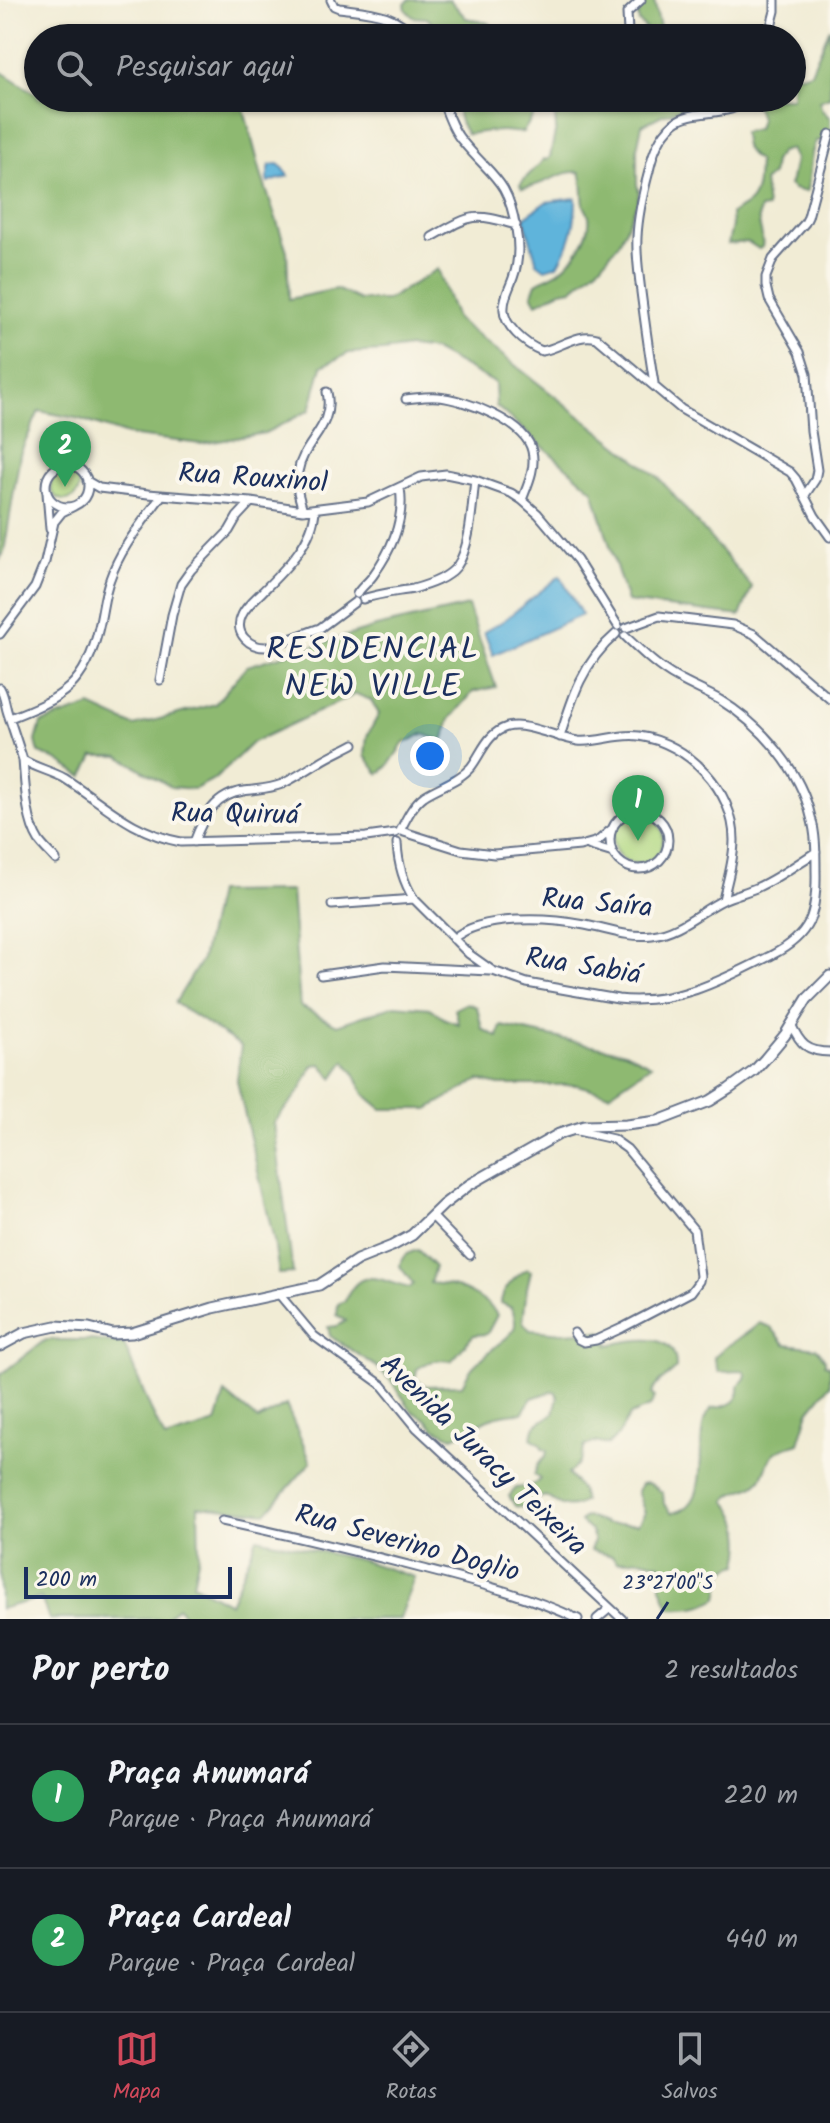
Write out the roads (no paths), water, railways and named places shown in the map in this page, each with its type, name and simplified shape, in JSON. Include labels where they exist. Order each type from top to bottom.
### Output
[{"type":"main road","points":[[0,1346],[24,1333],[56,1326],[89,1328],[113,1334],[132,1333],[213,1308],[319,1285],[357,1260],[412,1235],[469,1185],[571,1129],[658,1121],[710,1101],[754,1071],[785,1035],[807,999],[830,976]]},
{"type":"street","points":[[331,0],[339,8],[382,13],[402,24]]},
{"type":"street","points":[[628,24],[627,13],[641,0]]},
{"type":"street","points":[[772,24],[775,0]]},
{"type":"street","points":[[448,112],[462,142],[501,183],[508,195],[516,225],[518,261],[503,310],[512,327],[523,339],[542,351],[581,337],[594,336],[693,417],[790,472],[830,537]]},
{"type":"street","points":[[654,384],[645,329],[637,239],[643,194],[654,149],[662,136],[682,118],[711,112]]},
{"type":"street","points":[[805,495],[815,480],[817,470],[807,374],[800,352],[769,299],[766,277],[773,259],[808,217],[830,134]]},
{"type":"street","points":[[432,237],[472,217],[516,225]]},
{"type":"street","points":[[303,510],[296,487],[298,471],[327,418],[327,392]]},
{"type":"street","points":[[406,399],[434,396],[466,403],[495,416],[522,434],[531,447],[533,463],[522,500]]},
{"type":"street","points":[[0,634],[35,587],[57,517],[84,498],[87,481],[75,466],[62,466],[51,472],[46,485],[50,535]]},
{"type":"street","name":"Rua Rouxinol","points":[[87,491],[99,488],[234,500],[303,510],[368,502],[421,477],[446,474],[475,480],[505,490],[538,514],[572,553],[621,631]]},
{"type":"street","points":[[358,597],[414,589],[437,581],[456,567],[466,539],[475,480]]},
{"type":"street","name":"Rua Rouxinol","points":[[87,481],[99,488]]},
{"type":"street","points":[[315,509],[315,520],[306,540],[242,615],[240,627],[245,639],[261,647],[320,628],[358,597],[394,540],[400,488]]},
{"type":"street","points":[[47,491],[49,498],[60,506],[74,506]]},
{"type":"street","points":[[389,493],[400,502]]},
{"type":"street","points":[[148,494],[149,512]]},
{"type":"street","points":[[8,714],[59,697],[83,670],[95,643],[110,579],[124,549],[162,495]]},
{"type":"street","points":[[234,500],[237,517]]},
{"type":"street","points":[[160,680],[181,584],[251,502]]},
{"type":"street","points":[[723,900],[733,855],[733,826],[718,787],[702,768],[681,753],[646,737],[626,735],[586,741],[560,737],[589,662],[621,631],[659,616],[733,625],[754,634],[830,699]]},
{"type":"street","name":"Rua Sabiá","points":[[560,737],[519,726],[501,729],[491,737],[466,772],[414,806],[400,837],[398,857],[408,890],[478,962],[527,983],[635,1001],[674,997],[701,989],[788,947],[800,936],[811,919],[814,906],[816,852],[814,827],[806,800],[790,770],[746,718],[710,694],[674,677],[621,631]]},
{"type":"street","points":[[0,688],[23,760],[26,795],[34,829],[40,842],[56,860]]},
{"type":"street","points":[[0,704],[8,714]]},
{"type":"street","points":[[194,842],[207,814],[225,796],[283,784],[354,744]]},
{"type":"street","name":"Rua Quiruá","points":[[23,760],[87,793],[122,820],[165,839],[181,842],[420,837],[461,850],[494,854],[580,846]]},
{"type":"street","points":[[580,846],[598,841],[619,820],[636,811],[655,816],[662,823],[667,832],[665,852],[652,866],[642,869],[623,865],[613,853],[610,842],[613,828]]},
{"type":"street","points":[[580,846],[613,853]]},
{"type":"street","name":"Rua Saíra","points":[[453,939],[484,925],[527,920],[569,922],[624,934],[653,935],[685,924],[723,900],[768,882],[816,852]]},
{"type":"street","points":[[396,900],[408,890]]},
{"type":"street","points":[[332,905],[414,899]]},
{"type":"street","points":[[321,975],[385,966],[493,971]]},
{"type":"street","points":[[791,1024],[803,1045],[820,1052],[830,1052]]},
{"type":"street","points":[[571,1129],[613,1139],[627,1149],[692,1227],[700,1270],[699,1281],[691,1292],[622,1328],[591,1342],[578,1339],[574,1333]]},
{"type":"street","points":[[432,1216],[470,1255]]},
{"type":"street","name":"Avenida Juracy Teixeira","points":[[278,1293],[314,1336],[382,1385],[417,1428],[622,1619]]},
{"type":"street","name":"Rua Severino Doglio","points":[[222,1521],[488,1585],[578,1619]]},
{"type":"street","points":[[597,1619],[610,1608]]},
{"type":"water","points":[[278,164],[288,176],[268,183],[270,165]]},
{"type":"water","points":[[576,198],[574,225],[566,249],[558,265],[545,269],[537,263],[524,218],[546,202]]},
{"type":"water","points":[[560,576],[582,615],[493,655],[484,632],[503,621]]},
{"type":"place","name":"Praça Cardeal","points":[[65,487]]},
{"type":"place","name":"Praça Anumará","points":[[638,841]]},
{"type":"district","name":"RESIDENCIAL NEW VILLE","points":[[373,668]]}]
